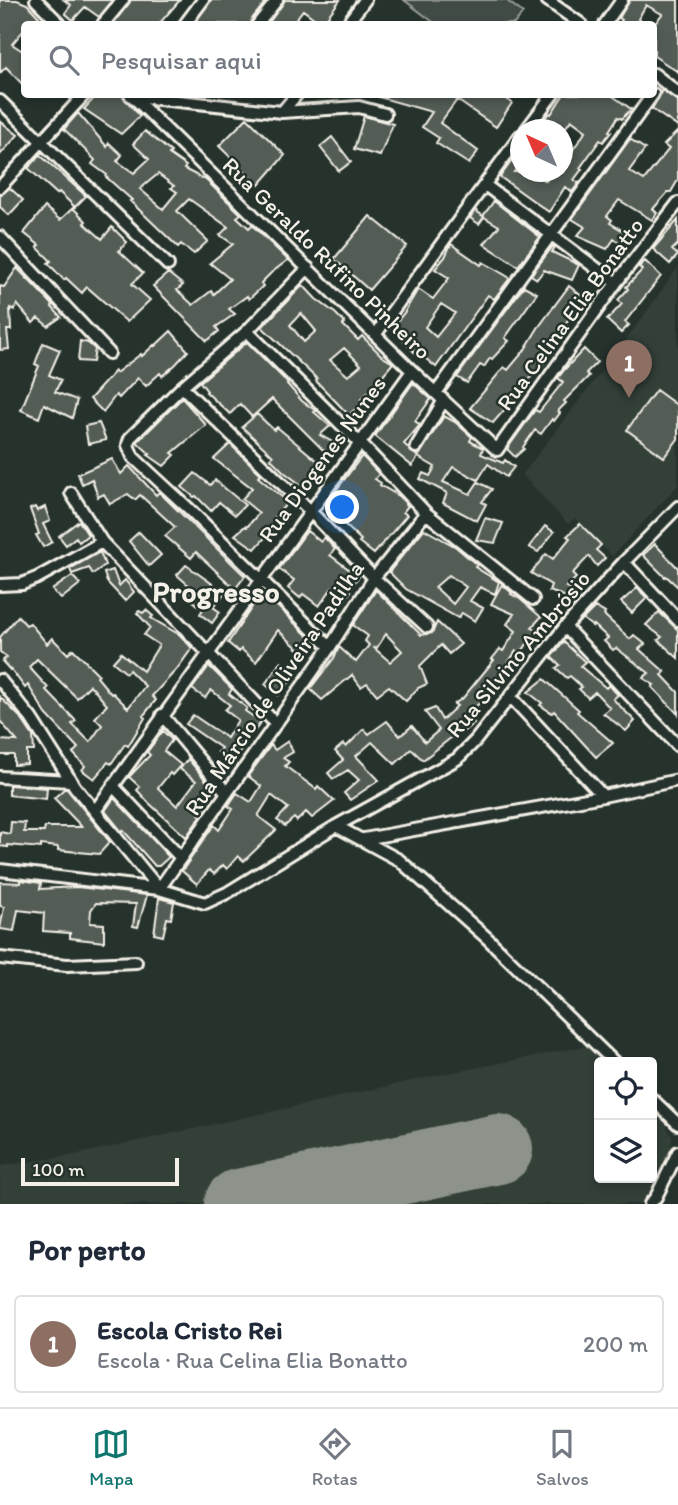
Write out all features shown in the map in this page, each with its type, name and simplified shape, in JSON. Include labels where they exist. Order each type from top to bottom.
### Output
[{"type":"street","points":[[36,0],[57,21]]},
{"type":"street","points":[[106,21],[123,0]]},
{"type":"street","points":[[187,21],[203,0]]},
{"type":"street","points":[[260,21],[277,0]]},
{"type":"street","points":[[349,21],[365,0]]},
{"type":"street","points":[[547,0],[577,21]]},
{"type":"street","points":[[607,21],[622,0]]},
{"type":"street","points":[[658,78],[678,93]]},
{"type":"street","points":[[0,187],[81,98]]},
{"type":"street","name":"Rua Geraldo Rufino Pinheiro","points":[[134,98],[412,371],[497,450]]},
{"type":"street","points":[[185,98],[282,112],[359,107],[385,114]]},
{"type":"street","points":[[282,112],[294,98]]},
{"type":"street","points":[[534,119],[550,98]]},
{"type":"street","points":[[416,447],[440,397],[551,234],[650,98]]},
{"type":"street","points":[[0,101],[168,265]]},
{"type":"street","points":[[375,335],[510,150]]},
{"type":"street","points":[[485,185],[616,283]]},
{"type":"street","name":"Rua Celina Elia Bonatto","points":[[497,450],[616,283],[678,203]]},
{"type":"street","points":[[0,237],[108,353]]},
{"type":"street","points":[[308,268],[247,331],[130,438],[128,445],[133,457],[330,647]]},
{"type":"street","points":[[247,331],[426,513],[533,598]]},
{"type":"street","name":"Rua Diogenes Nunes","points":[[95,811],[412,371]]},
{"type":"street","points":[[183,387],[310,511],[374,578],[427,627]]},
{"type":"street","points":[[71,493],[102,542],[275,723]]},
{"type":"street","name":"Rua Silvino Ambrósio","points":[[0,870],[159,888],[205,903],[227,893],[336,826],[457,759],[475,741],[565,627],[678,507]]},
{"type":"street","name":"Rua Márcio de Oliveira Padilha","points":[[159,888],[330,647],[374,578],[426,513]]},
{"type":"street","points":[[0,585],[22,584],[37,578],[102,542]]},
{"type":"street","points":[[624,562],[678,620]]},
{"type":"street","points":[[565,627],[678,747]]},
{"type":"street","points":[[0,680],[31,718],[70,781],[159,888]]},
{"type":"street","points":[[510,696],[603,796]]},
{"type":"street","points":[[162,715],[227,793]]},
{"type":"street","points":[[0,777],[70,781]]},
{"type":"street","points":[[364,839],[678,780]]},
{"type":"street","points":[[113,786],[181,858]]},
{"type":"street","points":[[336,826],[399,860],[486,938],[609,1057]]},
{"type":"street","points":[[0,958],[67,965],[136,962]]},
{"type":"street","points":[[657,1104],[678,1124]]},
{"type":"street","points":[[650,1204],[678,1152]]},
{"type":"shaded area","points":[[404,0],[506,0],[523,13],[516,21],[432,21]]},
{"type":"shaded area","points":[[678,267],[678,485],[612,556],[575,518],[568,524],[522,475]]},
{"type":"shaded area","points":[[586,1046],[598,1057],[594,1057],[594,1183],[657,1183],[657,1113],[672,1137],[670,1158],[650,1198],[644,1204],[0,1204],[0,1166],[69,1156],[434,1076]]},
{"type":"building","points":[[0,0],[17,0],[27,4],[39,17],[34,21],[21,21],[21,34],[12,44],[21,50],[21,83],[6,67],[0,73]]},
{"type":"building","points":[[64,0],[113,0],[99,17],[85,7],[73,20],[65,13],[71,5]]},
{"type":"building","points":[[131,0],[180,0],[162,21],[115,21]]},
{"type":"building","points":[[211,0],[267,0],[251,21],[196,21]]},
{"type":"building","points":[[285,0],[340,0],[324,21],[318,21],[303,10],[294,21],[270,21]]},
{"type":"building","points":[[630,0],[678,0],[678,72],[657,58],[657,21],[662,14],[646,5],[638,19],[642,21],[621,21],[619,18]]},
{"type":"building","points":[[662,90],[678,101],[678,127],[652,109]]},
{"type":"building","points":[[94,98],[124,98],[140,116],[121,134],[84,109]]},
{"type":"building","points":[[383,98],[505,98],[512,103],[496,127],[457,100],[440,123],[478,151],[469,164],[436,143],[439,138],[422,127],[432,112]]},
{"type":"building","points":[[561,98],[616,98],[631,109],[622,119],[618,117],[609,131],[611,132],[603,142],[600,140],[580,168],[582,169],[574,180],[579,183],[572,192],[565,187],[549,212],[500,177],[510,163],[510,182],[573,182],[573,149],[586,131],[573,119],[544,119],[551,114]]},
{"type":"building","points":[[78,113],[107,147],[109,143],[122,155],[117,161],[134,173],[149,159],[133,144],[145,131],[186,166],[184,169],[206,180],[241,214],[237,217],[249,228],[252,225],[288,260],[261,283],[263,286],[249,299],[247,296],[229,309],[235,314],[216,327],[219,331],[207,341],[153,286],[168,273],[183,285],[177,290],[193,305],[211,291],[214,294],[230,279],[210,263],[233,244],[220,235],[228,227],[189,199],[177,211],[208,241],[194,254],[181,244],[178,247],[106,177],[107,175],[92,164],[95,160],[64,129]],"holes":[[[158,174],[174,186],[171,188],[177,192],[163,209],[140,189]]]},
{"type":"building","points":[[364,116],[393,124],[380,156],[354,149]]},
{"type":"building","points":[[247,118],[285,155],[259,185],[219,146]]},
{"type":"building","points":[[0,121],[18,135],[0,155]]},
{"type":"building","points":[[678,131],[678,180],[671,192],[653,209],[657,213],[652,220],[619,200],[607,216],[612,220],[610,223],[630,235],[622,244],[614,239],[607,249],[577,236],[585,227],[572,219],[630,139],[645,149],[629,171],[644,180],[669,149],[664,145]]},
{"type":"building","points":[[332,137],[351,162],[339,171],[320,147]]},
{"type":"building","points":[[40,155],[86,196],[75,207],[28,168]]},
{"type":"building","points":[[10,188],[23,200],[9,215],[0,207],[0,195]]},
{"type":"building","points":[[494,201],[540,237],[518,266],[484,244],[499,226],[484,217],[479,224],[470,218],[475,210],[483,216]]},
{"type":"building","points":[[45,207],[60,220],[73,208],[86,221],[84,223],[102,239],[112,227],[127,242],[119,251],[143,273],[132,284],[150,300],[127,322],[87,287],[82,293],[66,278],[64,280],[48,263],[51,261],[37,247],[39,245],[24,233]]},
{"type":"building","points":[[370,216],[407,246],[369,290],[334,259]]},
{"type":"building","points":[[678,220],[678,244],[672,250],[678,255],[670,264],[653,249]]},
{"type":"building","points":[[451,244],[481,265],[483,262],[510,278],[494,299],[488,295],[436,367],[415,350],[414,352],[392,327],[418,289],[433,299],[449,278],[435,269]],"holes":[[[441,304],[455,313],[436,337],[425,327]]]},
{"type":"building","points":[[553,246],[555,247],[552,252],[579,265],[572,280],[544,270],[537,279],[531,275]]},
{"type":"building","points":[[645,261],[661,276],[625,322],[629,325],[621,333],[607,320],[622,304],[618,300],[642,270],[639,267]]},
{"type":"building","points":[[17,268],[61,317],[48,326],[38,318],[33,323],[17,304],[15,310],[10,308],[11,330],[7,330],[9,349],[0,350],[0,286],[4,287]]},
{"type":"building","points":[[303,285],[345,323],[343,325],[358,340],[362,336],[393,363],[361,399],[364,401],[349,415],[317,379],[262,327]],"holes":[[[301,313],[316,331],[304,342],[290,325]],[[344,348],[361,365],[348,376],[330,360]]]},
{"type":"building","points":[[524,286],[537,293],[505,338],[509,341],[484,367],[480,365],[467,383],[457,377]]},
{"type":"building","points":[[569,286],[584,298],[554,339],[558,341],[553,349],[550,347],[539,360],[544,363],[493,423],[470,408],[504,367],[508,370],[524,351]]},
{"type":"building","points":[[171,331],[188,351],[162,376],[160,373],[146,386],[138,378],[119,398],[116,395],[103,412],[90,399],[115,371],[116,373],[141,354],[142,356]]},
{"type":"building","points":[[80,341],[95,349],[93,362],[78,361]]},
{"type":"building","points":[[247,342],[302,401],[330,426],[320,435],[336,444],[328,455],[272,399],[252,417],[240,404],[230,414],[206,392],[200,382]]},
{"type":"building","points":[[43,343],[60,350],[49,375],[61,380],[55,392],[77,400],[72,418],[44,404],[39,418],[21,410],[39,366],[35,364]]},
{"type":"building","points":[[584,349],[597,362],[586,373],[589,376],[564,401],[566,403],[558,411],[560,413],[554,421],[552,419],[541,434],[535,430],[524,449],[515,457],[507,449],[535,410],[539,412],[563,382],[558,378]]},
{"type":"building","points":[[413,383],[431,399],[415,421],[420,425],[404,444],[418,457],[412,466],[375,436]]},
{"type":"building","points":[[656,390],[678,406],[678,439],[664,457],[627,430]]},
{"type":"building","points":[[182,398],[206,425],[172,453],[175,455],[164,466],[148,455],[150,454],[137,442]]},
{"type":"building","points":[[257,414],[274,430],[277,427],[320,463],[304,487],[284,472],[270,458],[273,456],[242,427]]},
{"type":"building","points":[[444,416],[472,437],[470,441],[483,448],[481,454],[503,463],[505,460],[514,467],[506,477],[488,464],[478,480],[453,467],[443,482],[470,494],[478,482],[492,489],[482,502],[486,504],[477,521],[443,503],[447,493],[420,479],[423,473],[430,476],[435,467],[418,457]]},
{"type":"building","points":[[99,423],[106,440],[88,444],[85,426]]},
{"type":"building","points":[[230,444],[261,474],[258,477],[288,502],[273,519],[278,523],[255,549],[235,535],[247,527],[259,513],[242,499],[252,488],[214,459]]},
{"type":"building","points":[[362,456],[379,474],[375,479],[380,485],[399,496],[408,506],[403,512],[407,515],[374,554],[359,542],[361,540],[337,517],[339,514],[326,504]]},
{"type":"building","points":[[112,459],[121,474],[129,466],[156,495],[159,492],[245,576],[235,589],[196,552],[191,558],[165,536],[175,527],[140,495],[135,500],[128,494],[110,504],[104,494],[98,497],[92,479],[82,484],[78,474]]},
{"type":"building","points":[[195,473],[210,485],[215,480],[245,505],[235,515],[219,502],[211,511],[182,487]]},
{"type":"building","points":[[35,507],[37,511],[45,507],[50,521],[43,524],[52,542],[43,547],[36,535],[39,534],[30,509]]},
{"type":"building","points":[[485,518],[503,523],[495,543],[476,540]]},
{"type":"building","points":[[79,521],[88,535],[79,542],[76,537],[66,545],[59,536]]},
{"type":"building","points":[[580,524],[601,545],[596,550],[605,558],[597,566],[589,556],[572,574],[576,578],[566,587],[571,589],[567,597],[549,591],[551,585],[531,573],[546,554],[553,559],[570,538],[567,536]]},
{"type":"building","points":[[545,526],[554,532],[538,552],[529,547]]},
{"type":"building","points":[[424,529],[456,547],[477,565],[475,567],[499,582],[495,594],[480,587],[470,601],[483,608],[475,621],[462,613],[458,618],[406,589],[389,572]],"holes":[[[449,575],[466,587],[453,604],[435,587]]]},
{"type":"building","points":[[307,531],[321,542],[324,537],[335,549],[330,555],[350,570],[352,567],[360,575],[345,599],[332,588],[319,606],[303,594],[300,598],[288,588],[294,580],[279,569]]},
{"type":"building","points":[[139,532],[161,555],[149,566],[129,541]]},
{"type":"building","points":[[655,544],[678,568],[678,587],[643,555]]},
{"type":"building","points":[[100,552],[105,565],[93,574],[89,568],[72,574],[70,569]]},
{"type":"building","points":[[186,565],[225,593],[213,607],[220,612],[212,623],[200,614],[203,609],[187,596],[193,589],[177,575]]},
{"type":"building","points":[[113,570],[119,586],[125,580],[134,592],[125,601],[107,582],[104,573]]},
{"type":"building","points":[[72,576],[80,584],[61,599],[52,590]]},
{"type":"building","points":[[502,584],[541,617],[532,627],[540,633],[534,643],[530,640],[520,654],[516,651],[504,669],[510,673],[496,687],[492,683],[479,695],[484,699],[466,715],[474,723],[464,731],[462,729],[423,760],[411,749],[395,764],[372,742],[356,756],[379,780],[350,800],[344,793],[359,780],[348,770],[333,779],[328,773],[343,760],[335,751],[343,744],[346,747],[364,729],[369,734],[387,721],[400,736],[412,726],[425,742],[439,730],[425,712],[435,708],[442,720],[457,706],[454,704],[463,698],[500,649],[503,651],[516,631],[507,624],[514,614],[491,604]]},
{"type":"building","points":[[637,588],[647,598],[632,613],[621,602]]},
{"type":"building","points":[[376,590],[421,635],[432,633],[437,622],[461,644],[449,654],[441,645],[420,666],[427,684],[418,688],[406,701],[389,686],[377,695],[367,683],[361,687],[352,675],[322,700],[310,689],[334,658],[339,647],[356,662],[369,645],[365,641],[368,636],[353,625]],"holes":[[[386,634],[402,651],[390,662],[373,647],[376,649]]]},
{"type":"building","points":[[260,595],[278,607],[315,643],[306,656],[278,630],[256,662],[241,649],[239,652],[228,643]]},
{"type":"building","points":[[595,607],[605,613],[604,615],[630,639],[634,635],[645,644],[639,649],[665,672],[662,675],[678,692],[678,714],[652,687],[654,685],[643,678],[649,673],[616,648],[613,650],[604,641],[608,638],[583,619]]},
{"type":"building","points":[[146,610],[153,616],[151,618],[180,635],[192,648],[152,696],[156,700],[143,716],[145,718],[128,746],[125,744],[111,764],[108,762],[94,779],[82,770],[85,766],[73,753],[78,748],[46,714],[28,685],[25,688],[2,661],[7,657],[0,652],[0,637],[18,616],[26,625],[30,623],[47,644],[52,638],[68,654],[73,649],[99,675],[97,677],[111,694],[128,708],[145,686],[129,670],[126,673],[113,662],[121,653],[143,671],[159,645],[144,635],[150,627],[137,613]],"holes":[[[37,659],[77,698],[90,685],[107,705],[95,718],[102,725],[90,742],[72,724],[76,721],[46,690],[48,688],[29,667]]]},
{"type":"building","points":[[659,612],[678,630],[678,658],[658,640],[662,637],[646,625]]},
{"type":"building","points":[[564,642],[585,662],[580,666],[606,688],[609,685],[618,695],[613,699],[635,721],[626,731],[603,713],[610,708],[595,692],[588,698],[579,689],[582,687],[556,668],[560,665],[551,657]]},
{"type":"building","points":[[281,662],[295,676],[278,695],[265,684]]},
{"type":"building","points":[[209,666],[232,689],[229,694],[247,708],[245,711],[261,722],[254,732],[251,730],[240,743],[242,748],[233,761],[218,752],[221,748],[186,724],[193,715],[227,738],[238,720],[225,710],[230,705],[211,690],[205,698],[192,689]]},
{"type":"building","points":[[544,679],[613,743],[596,757],[554,711],[552,713],[540,705],[542,703],[528,692]]},
{"type":"building","points":[[0,697],[21,718],[33,736],[34,751],[27,751],[27,764],[14,765],[14,755],[0,755],[0,740],[17,741],[0,721]]},
{"type":"building","points":[[163,731],[172,740],[164,751],[181,765],[172,775],[170,773],[158,788],[177,806],[196,781],[180,769],[188,759],[210,785],[197,800],[204,807],[186,837],[149,803],[137,790],[140,787],[129,777],[150,755],[147,752]]},
{"type":"building","points":[[288,741],[293,752],[283,758],[289,762],[285,766],[316,789],[318,786],[334,801],[312,818],[306,812],[297,821],[294,818],[285,826],[277,820],[288,808],[271,795],[258,816],[276,830],[244,861],[238,856],[227,869],[223,865],[214,874],[209,870],[197,884],[182,871],[214,825],[219,830],[233,809],[228,806],[237,793],[251,802],[261,786],[248,776],[271,745],[275,750]]},
{"type":"building","points":[[9,785],[47,788],[46,799],[9,795]]},
{"type":"building","points":[[67,789],[110,842],[99,854],[58,850],[58,847],[41,845],[41,848],[0,846],[0,832],[10,834],[11,822],[25,823],[24,832],[44,832],[45,827],[82,827],[54,798]]},
{"type":"building","points":[[114,798],[169,857],[159,866],[155,866],[105,811]]},
{"type":"building","points":[[21,880],[41,883],[40,889],[77,887],[147,895],[138,927],[133,926],[136,904],[96,903],[91,910],[90,923],[104,924],[104,942],[70,938],[70,933],[43,931],[44,913],[18,910],[14,931],[0,929],[4,907],[0,906],[0,882],[21,883]]},
{"type":"building","points":[[159,898],[174,902],[171,919],[167,918],[163,936],[154,934]]},
{"type":"runway","points":[[239,1204],[498,1149]]},
{"type":"place","name":"Escola Cristo Rei","points":[[629,398]]},
{"type":"district","name":"Progresso","points":[[216,591]]}]
